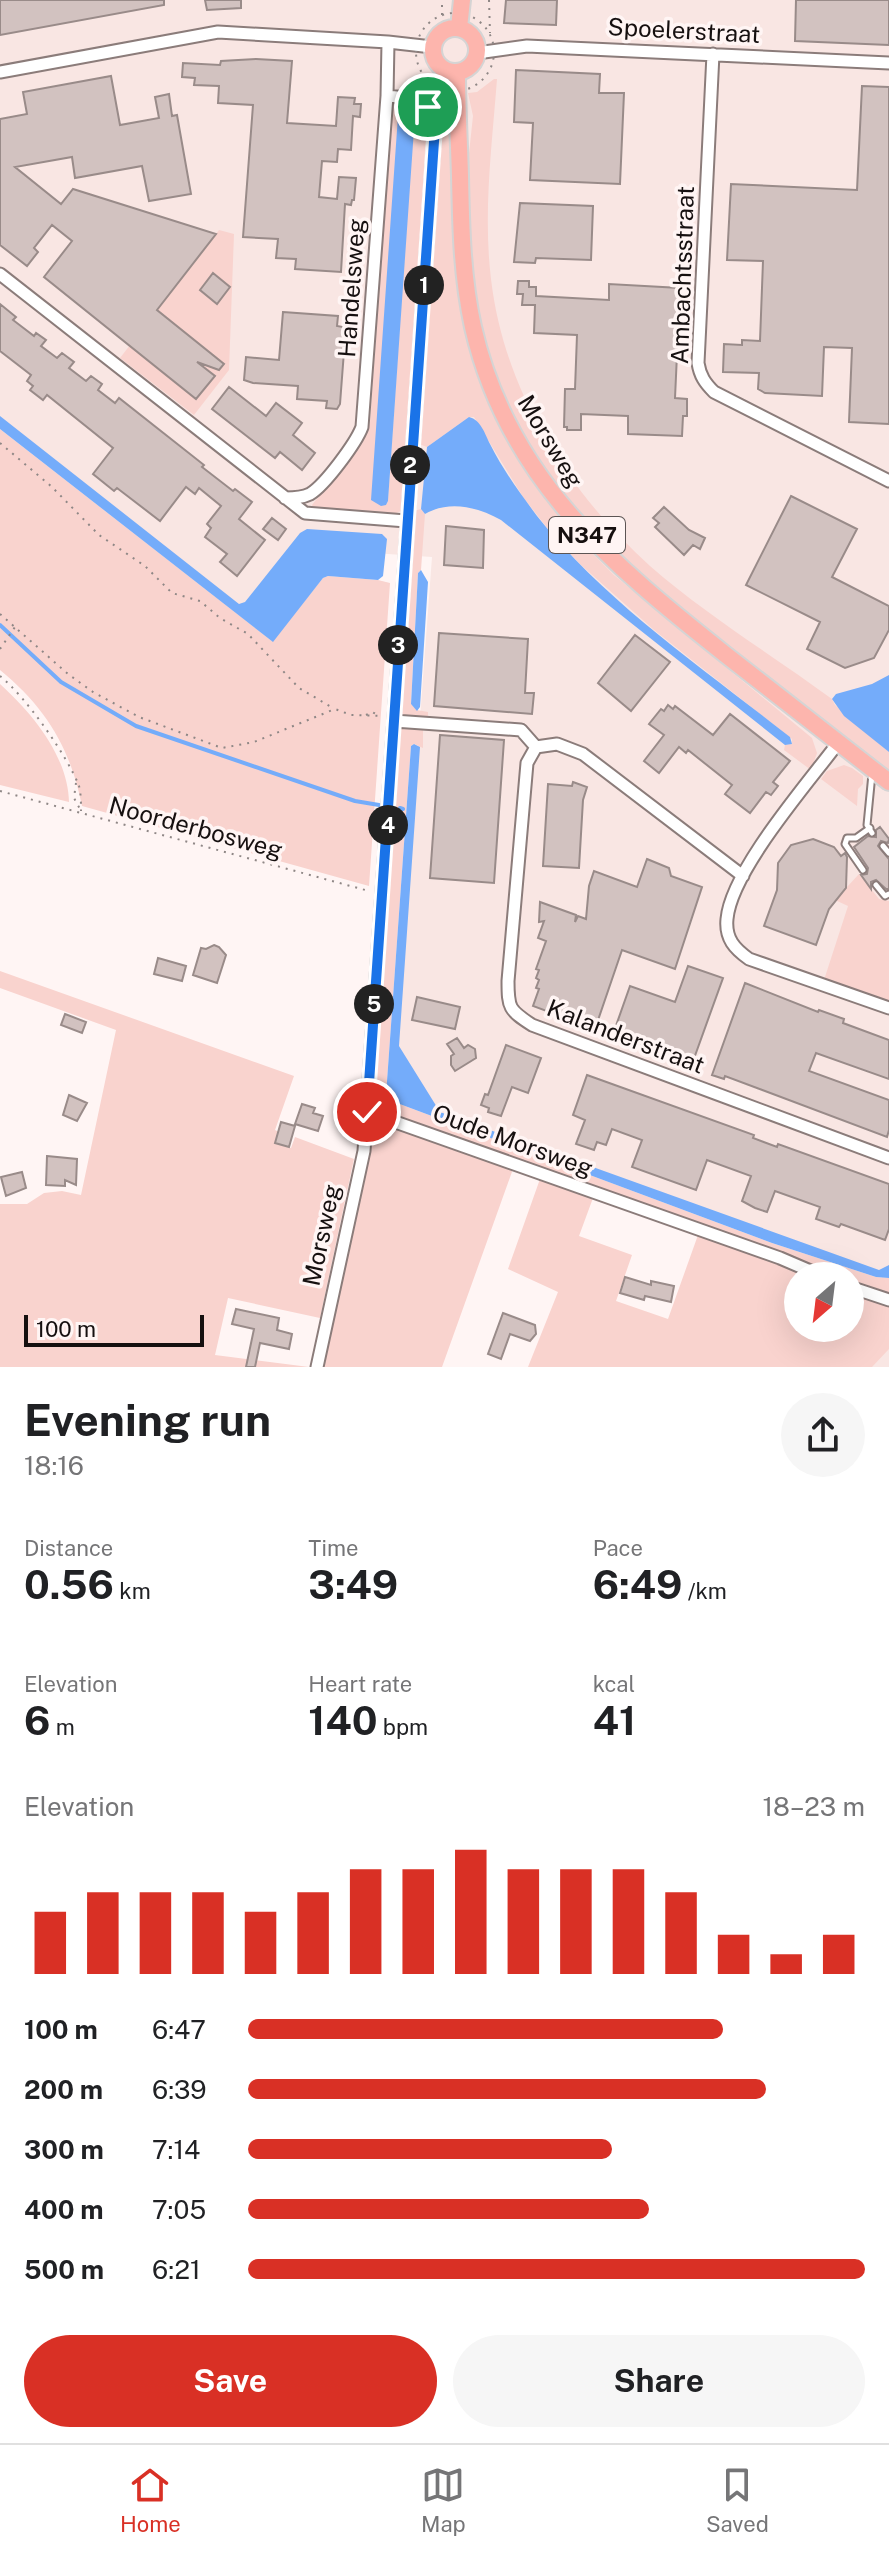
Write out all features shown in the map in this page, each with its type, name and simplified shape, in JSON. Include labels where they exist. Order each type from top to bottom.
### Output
[{"type":"main road","points":[[460,14],[477,53],[468,68],[457,73],[445,71],[436,64],[424,46],[460,14]]},
{"type":"main road","name":"Morsweg","points":[[457,73],[463,259],[473,327],[485,369],[504,415],[526,456],[575,523],[640,586],[889,782]]},
{"type":"street","points":[[0,72],[218,32],[424,46]]},
{"type":"street","name":"Handelsweg","points":[[285,498],[307,495],[317,488],[362,427],[387,96],[388,42]]},
{"type":"street","name":"Spoelerstraat","points":[[477,53],[527,46],[889,63]]},
{"type":"street","name":"Ambachtsstraat","points":[[713,54],[698,363],[700,373],[705,384],[714,392],[889,481]]},
{"type":"street","points":[[367,1112],[435,120],[422,101],[387,96]]},
{"type":"street","points":[[0,274],[305,513],[406,521]]},
{"type":"street","points":[[394,721],[521,730],[536,747],[557,744],[583,754],[743,876]]},
{"type":"street","points":[[838,743],[760,847],[743,876],[727,918],[728,936],[734,949],[749,959],[889,1008]]},
{"type":"street","name":"Kalanderstraat","points":[[536,747],[527,763],[508,981],[508,1004],[513,1013],[532,1025],[889,1158]]},
{"type":"street","name":"Oude Morsweg","points":[[367,1112],[789,1262]]},
{"type":"street","name":"Morsweg","points":[[317,1367],[364,1151],[367,1112]]},
{"type":"street","points":[[864,1292],[889,1300]]},
{"type":"lane","points":[[863,870],[845,844],[847,838],[856,838],[871,830],[867,825],[872,769]]},
{"type":"lane","points":[[883,846],[889,853]]},
{"type":"lane","points":[[876,885],[885,896],[889,894]]},
{"type":"path","points":[[442,0],[442,15]]},
{"type":"path","points":[[489,0],[490,35],[494,50],[491,67],[473,87],[457,92],[440,88],[426,79],[417,64],[424,46],[426,24],[442,15],[473,17],[490,35]]},
{"type":"path","points":[[0,443],[52,487],[99,535],[145,566],[172,593],[200,601],[220,618],[248,634],[299,688],[351,715],[380,715],[394,721]]},
{"type":"path","points":[[0,614],[93,692],[139,717],[222,748],[254,742],[335,709]]},
{"type":"path","points":[[0,649],[15,627]]},
{"type":"path","points":[[0,676],[33,712],[76,781],[80,788],[81,812]]},
{"type":"path","points":[[76,781],[74,798],[81,812]]},
{"type":"path","name":"Noorderbosweg","points":[[0,791],[383,895]]},
{"type":"shaded area","points":[[0,0],[889,0],[889,1367],[821,1367],[840,1342],[864,1342],[864,1306],[883,1276],[864,1269],[864,1262],[845,1262],[392,1094],[432,557],[314,549],[258,623],[0,420]]},
{"type":"shaded area","points":[[497,79],[488,204],[491,279],[498,320],[510,361],[525,400],[545,437],[592,506],[620,537],[694,601],[832,699],[889,752],[889,773],[670,607],[551,486],[503,401],[474,309],[466,181],[473,116],[468,93],[477,92]]},
{"type":"shaded area","points":[[442,93],[452,144],[454,246],[461,308],[471,351],[505,433],[554,508],[614,575],[812,738],[817,753],[811,770],[784,750],[785,745],[792,744],[792,739],[654,630],[555,538],[523,497],[474,417],[469,417],[427,447],[419,444],[443,112],[433,99]]},
{"type":"shaded area","points":[[399,102],[417,104],[427,118],[403,507],[394,514],[315,511],[312,505],[360,445],[370,423],[391,109]],"holes":[[[414,114],[388,501],[386,505]]]},
{"type":"shaded area","points":[[219,230],[234,234],[229,370],[194,415],[120,358]]},
{"type":"shaded area","points":[[0,429],[272,641],[323,578],[390,583],[369,886],[82,806],[71,765],[54,730],[31,699],[0,670]]},
{"type":"shaded area","points":[[421,509],[425,514],[421,570],[418,573],[411,704],[417,710],[428,712],[428,720],[399,716],[414,511]]},
{"type":"shaded area","points":[[0,684],[36,722],[55,752],[67,785],[69,802],[0,785]]},
{"type":"shaded area","points":[[403,724],[423,726],[423,748],[414,744],[411,746],[386,1095],[389,1100],[830,1262],[795,1262],[381,1113],[372,1101],[398,728]]},
{"type":"shaded area","points":[[844,765],[863,776],[857,806],[821,779],[827,771]]},
{"type":"shaded area","points":[[859,874],[879,899],[889,901],[889,1004],[824,980],[848,906],[835,900]]},
{"type":"shaded area","points":[[0,971],[294,1076],[275,1130],[279,1132],[276,1143],[291,1148],[295,1137],[354,1159],[320,1318],[228,1298],[215,1355],[309,1367],[0,1367],[0,1204],[27,1204],[44,1193],[62,1191],[81,1195],[116,1030],[0,988]]},
{"type":"shaded area","points":[[384,1123],[513,1169],[442,1367],[324,1367],[376,1125]]},
{"type":"shaded area","points":[[540,1179],[593,1198],[579,1236],[632,1255],[616,1301],[668,1319],[698,1235],[784,1266],[784,1342],[864,1342],[864,1295],[889,1304],[889,1349],[872,1367],[528,1367],[558,1292],[508,1269]]},
{"type":"shaded area","points":[[864,1273],[889,1278],[889,1296],[864,1287]]},
{"type":"water","points":[[403,112],[415,115],[388,501],[381,506],[371,500],[398,116]]},
{"type":"water","points":[[0,416],[239,604],[245,602],[300,533],[307,529],[382,534],[387,539],[383,576],[378,580],[323,578],[273,642],[0,429]]},
{"type":"water","points":[[469,417],[477,421],[506,472],[564,548],[657,634],[790,737],[792,744],[785,745],[501,520],[483,512],[454,506],[425,514],[421,509],[427,447]]},
{"type":"water","points":[[421,570],[428,582],[420,707],[417,711],[411,704],[418,573]]},
{"type":"water","points":[[889,675],[889,752],[844,716],[832,699],[836,694],[872,684]]},
{"type":"water","points":[[411,746],[420,747],[399,1046],[440,1112],[857,1262],[830,1262],[772,1243],[389,1100],[386,1095]]},
{"type":"water","points":[[864,1265],[879,1270],[889,1265],[889,1278],[864,1273]]},
{"type":"building","points":[[0,0],[164,0],[164,5],[0,35]]},
{"type":"building","points":[[205,0],[241,0],[241,8],[207,10]]},
{"type":"building","points":[[506,0],[557,0],[556,25],[504,23]]},
{"type":"building","points":[[796,0],[889,0],[889,45],[795,41]]},
{"type":"building","points":[[221,61],[292,61],[287,123],[336,126],[338,97],[355,98],[354,104],[361,104],[360,117],[353,116],[351,150],[338,149],[337,162],[322,161],[319,197],[337,199],[339,177],[356,178],[354,200],[351,205],[345,204],[341,272],[295,269],[296,259],[276,258],[278,239],[243,237],[253,105],[218,103],[219,86],[194,85],[195,78],[182,77],[183,63],[220,65]]},
{"type":"building","points":[[516,70],[600,74],[599,93],[624,93],[620,184],[530,180],[533,123],[514,122]]},
{"type":"building","points":[[111,76],[120,125],[159,118],[155,97],[169,94],[172,116],[177,115],[191,194],[149,201],[142,166],[75,178],[72,157],[15,167],[61,204],[73,189],[216,234],[157,310],[224,364],[219,370],[197,362],[215,376],[196,399],[44,277],[72,241],[52,225],[34,248],[38,252],[27,266],[0,245],[0,119],[27,114],[23,92]]},
{"type":"building","points":[[862,86],[889,87],[889,424],[849,422],[852,348],[824,347],[822,396],[765,393],[758,389],[759,373],[723,372],[724,344],[742,345],[742,340],[760,341],[763,261],[727,260],[731,184],[857,190]]},
{"type":"building","points":[[520,203],[593,206],[591,260],[536,258],[535,263],[514,262]]},
{"type":"building","points":[[213,273],[230,287],[217,304],[200,290]]},
{"type":"building","points":[[518,281],[529,281],[529,287],[536,287],[536,296],[609,300],[609,284],[680,288],[675,398],[687,399],[682,436],[628,434],[628,416],[581,414],[581,430],[567,430],[564,427],[565,389],[575,389],[577,335],[534,333],[535,305],[522,305],[523,294],[517,294]]},
{"type":"building","points":[[0,304],[16,317],[13,320],[34,336],[36,333],[46,340],[41,346],[57,358],[62,353],[74,362],[69,368],[86,381],[91,376],[102,384],[98,390],[115,403],[119,398],[204,465],[202,467],[252,502],[239,519],[265,540],[237,576],[220,562],[227,554],[205,537],[211,528],[207,524],[221,506],[199,488],[195,494],[186,487],[160,521],[93,474],[113,448],[47,395],[43,400],[30,390],[33,386],[27,381],[31,375],[0,351]]},
{"type":"building","points":[[283,312],[338,316],[337,326],[343,327],[345,338],[340,404],[337,409],[326,408],[327,401],[297,399],[298,386],[244,380],[246,357],[279,360]]},
{"type":"building","points":[[229,387],[266,416],[276,403],[302,423],[293,435],[315,453],[302,470],[280,452],[275,458],[212,409]]},
{"type":"building","points":[[791,496],[857,529],[832,577],[889,606],[889,630],[874,658],[845,668],[807,649],[820,622],[746,585]]},
{"type":"building","points":[[664,507],[689,530],[705,538],[700,549],[693,545],[684,555],[655,527],[659,523],[653,518]]},
{"type":"building","points":[[272,518],[286,529],[278,540],[263,529]]},
{"type":"building","points":[[446,526],[484,530],[483,568],[444,565]]},
{"type":"building","points":[[439,633],[528,639],[525,693],[534,693],[532,714],[434,706]]},
{"type":"building","points":[[635,635],[670,662],[631,711],[598,683]]},
{"type":"building","points":[[668,705],[673,709],[675,706],[713,735],[730,714],[790,761],[773,782],[778,786],[771,795],[766,792],[750,813],[725,794],[732,785],[688,750],[686,753],[679,747],[659,773],[644,761],[664,735],[649,724]]},
{"type":"building","points":[[440,735],[504,740],[494,883],[430,878]]},
{"type":"building","points":[[573,782],[587,787],[583,800],[579,868],[543,866],[548,784],[572,786]]},
{"type":"building","points":[[880,827],[889,839],[888,843],[881,841],[878,846],[889,859],[889,889],[876,880],[871,882],[871,889],[861,875],[867,874],[868,868],[854,847],[868,836],[876,837],[876,830]]},
{"type":"building","points":[[813,839],[834,847],[841,856],[845,853],[847,857],[846,888],[829,909],[816,945],[764,926],[777,890],[778,863],[791,845]]},
{"type":"building","points":[[647,859],[669,868],[671,876],[702,887],[675,969],[622,950],[595,1029],[533,1006],[539,989],[536,988],[539,980],[536,978],[539,970],[536,969],[546,941],[538,938],[544,921],[539,922],[540,902],[576,915],[575,922],[578,916],[586,919],[589,886],[594,871],[637,887]]},
{"type":"building","points":[[214,945],[226,955],[217,983],[193,975],[201,948]]},
{"type":"building","points":[[158,958],[186,966],[182,981],[154,974]]},
{"type":"building","points":[[688,966],[723,978],[692,1064],[612,1037],[630,986],[675,1002]]},
{"type":"building","points":[[745,983],[844,1019],[843,1023],[889,1040],[889,1079],[816,1053],[809,1071],[889,1100],[887,1137],[725,1076],[724,1079],[712,1075]]},
{"type":"building","points":[[417,997],[460,1007],[455,1029],[412,1020]]},
{"type":"building","points":[[65,1014],[86,1022],[82,1033],[61,1025]]},
{"type":"building","points":[[457,1038],[464,1048],[468,1045],[475,1049],[476,1058],[455,1071],[451,1065],[454,1054],[447,1044]]},
{"type":"building","points":[[506,1045],[541,1058],[528,1093],[512,1087],[501,1116],[488,1112],[489,1108],[481,1105],[485,1094],[488,1095]]},
{"type":"building","points":[[587,1075],[754,1135],[753,1138],[777,1147],[778,1144],[889,1184],[889,1229],[885,1240],[841,1224],[839,1227],[816,1219],[820,1207],[775,1191],[767,1212],[755,1208],[742,1201],[751,1176],[707,1160],[696,1190],[632,1167],[642,1140],[612,1129],[606,1145],[597,1142],[594,1150],[576,1144],[585,1120],[573,1115]]},
{"type":"building","points":[[69,1095],[87,1103],[77,1121],[63,1115]]},
{"type":"building","points":[[302,1104],[315,1108],[313,1113],[323,1116],[318,1131],[295,1124]]},
{"type":"building","points":[[281,1122],[295,1126],[289,1147],[275,1143]]},
{"type":"building","points":[[47,1156],[77,1159],[76,1185],[65,1180],[65,1186],[46,1185]]},
{"type":"building","points":[[22,1172],[26,1188],[6,1196],[1,1177]]},
{"type":"building","points":[[625,1277],[651,1285],[651,1281],[674,1286],[671,1302],[645,1296],[644,1300],[620,1293]]},
{"type":"building","points":[[236,1309],[279,1318],[277,1330],[292,1334],[289,1349],[260,1343],[255,1367],[246,1367],[254,1329],[232,1324]]},
{"type":"building","points":[[503,1313],[535,1325],[536,1334],[530,1341],[510,1334],[501,1359],[488,1354]]},
{"type":"waterway","points":[[0,625],[61,682],[136,726],[355,801],[379,805]]},
{"type":"route","points":[[367,1112],[435,127],[433,114],[428,107]]}]
